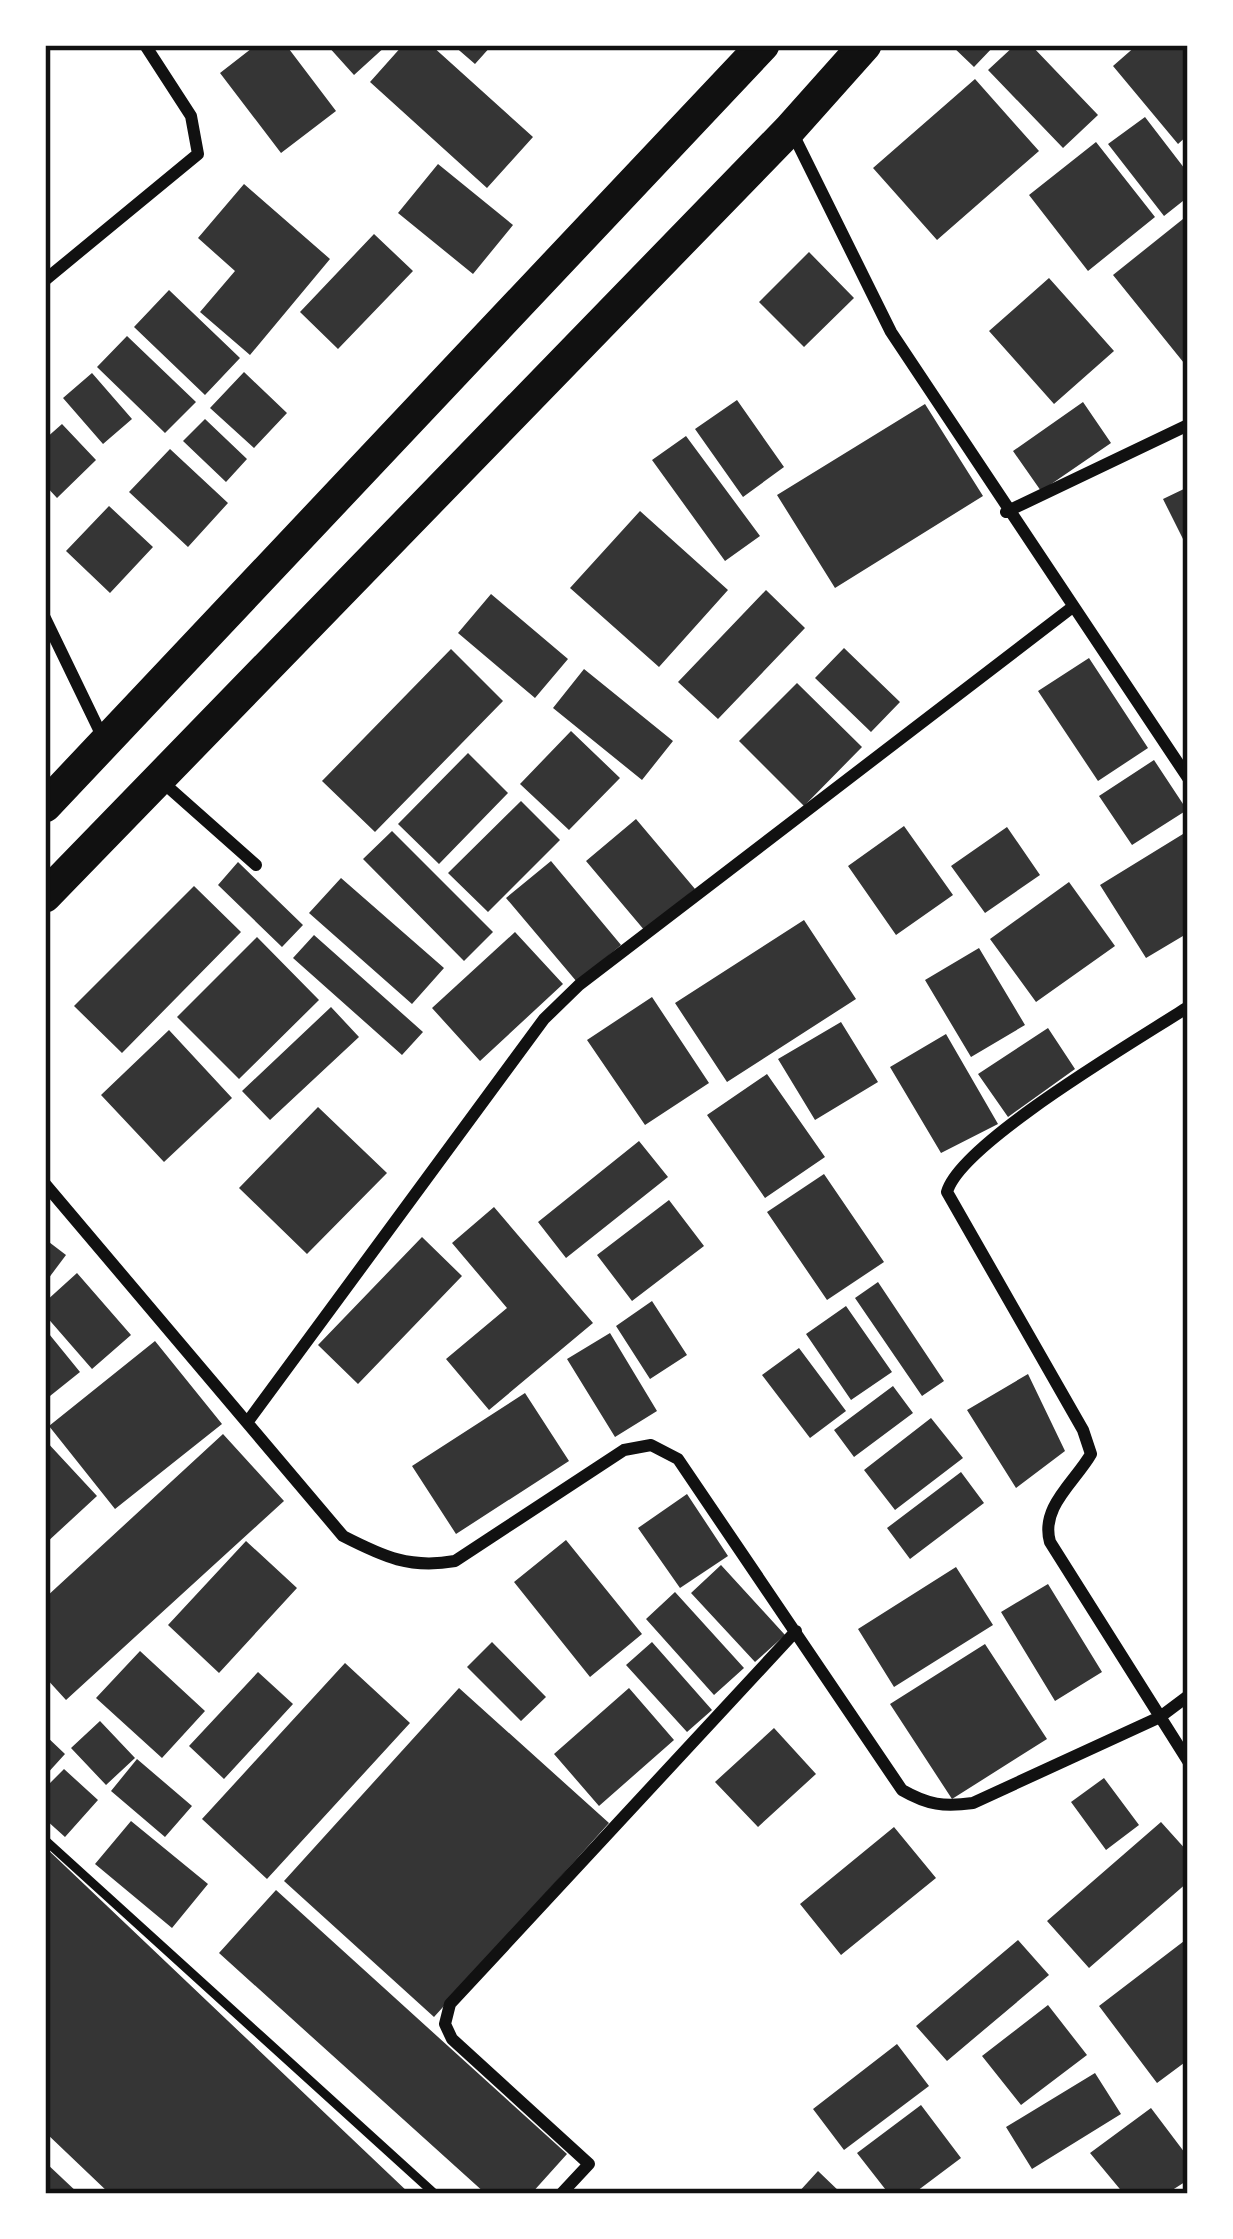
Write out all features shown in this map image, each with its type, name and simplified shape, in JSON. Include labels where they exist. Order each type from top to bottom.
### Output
[{"type":"highway","points":[[45,806],[763,45]]},
{"type":"highway","points":[[45,896],[790,129],[865,45]]},
{"type":"street","points":[[45,280],[198,154],[191,116],[146,45]]},
{"type":"street","points":[[790,129],[891,332],[1070,609],[1156,723],[1188,778]]},
{"type":"street","points":[[1006,512],[1188,425]]},
{"type":"street","points":[[249,1420],[544,1019],[579,985],[1070,609]]},
{"type":"street","points":[[45,618],[106,743]]},
{"type":"street","points":[[158,778],[256,865]]},
{"type":"street","points":[[1188,1007],[1081,1075],[958,1168],[947,1192],[1084,1430],[1090,1454],[1053,1506],[1046,1528],[1188,1761]]},
{"type":"street","points":[[45,1184],[344,1536],[396,1563],[425,1566],[455,1561],[624,1450],[651,1445],[678,1460],[902,1790],[943,1808],[973,1803],[1160,1717],[1188,1696]]},
{"type":"street","points":[[561,2194],[589,2164],[452,2039],[445,2024],[450,2004],[796,1631]]},
{"type":"lane","points":[[45,1840],[435,2194]]},
{"type":"building","points":[[256,45],[286,45],[336,111],[281,153],[220,73]]},
{"type":"building","points":[[327,45],[387,45],[354,75]]},
{"type":"building","points":[[403,45],[431,45],[533,137],[487,188],[370,82]]},
{"type":"building","points":[[453,45],[492,45],[475,64]]},
{"type":"building","points":[[951,45],[995,45],[974,67]]},
{"type":"building","points":[[1015,45],[1031,45],[1098,115],[1063,148],[988,70]]},
{"type":"building","points":[[1137,45],[1181,45],[1188,53],[1188,135],[1178,144],[1113,66]]},
{"type":"building","points":[[975,79],[1039,151],[937,240],[873,168]]},
{"type":"building","points":[[1145,117],[1188,173],[1188,197],[1164,216],[1108,144]]},
{"type":"building","points":[[1096,142],[1155,217],[1088,271],[1029,195]]},
{"type":"building","points":[[438,164],[513,225],[473,274],[398,213]]},
{"type":"building","points":[[244,184],[330,259],[250,355],[200,312],[235,271],[198,238]]},
{"type":"building","points":[[1188,215],[1188,368],[1113,275]]},
{"type":"building","points":[[374,234],[413,271],[338,349],[300,312]]},
{"type":"building","points":[[809,252],[854,298],[804,347],[759,302]]},
{"type":"building","points":[[1049,278],[1114,351],[1054,404],[989,331]]},
{"type":"building","points":[[169,290],[240,358],[205,395],[134,327]]},
{"type":"building","points":[[127,336],[196,402],[165,433],[97,367]]},
{"type":"building","points":[[244,372],[287,413],[254,448],[210,408]]},
{"type":"building","points":[[92,373],[132,419],[103,444],[63,398]]},
{"type":"building","points":[[737,400],[784,467],[743,497],[695,429]]},
{"type":"building","points":[[1083,402],[1111,443],[1041,491],[1013,451]]},
{"type":"building","points":[[925,404],[983,496],[835,588],[777,495]]},
{"type":"building","points":[[205,419],[247,459],[226,482],[183,441]]},
{"type":"building","points":[[62,424],[96,460],[57,498],[45,485],[45,439]]},
{"type":"building","points":[[686,436],[760,536],[725,561],[652,460]]},
{"type":"building","points":[[170,449],[228,503],[188,547],[129,492]]},
{"type":"building","points":[[1188,487],[1188,549],[1163,499]]},
{"type":"building","points":[[109,506],[153,547],[110,593],[66,551]]},
{"type":"building","points":[[640,511],[728,590],[659,667],[570,588]]},
{"type":"building","points":[[766,590],[805,628],[718,719],[678,682]]},
{"type":"building","points":[[491,594],[568,659],[535,698],[458,633]]},
{"type":"building","points":[[844,648],[900,702],[871,732],[815,678]]},
{"type":"building","points":[[451,649],[503,701],[375,832],[322,781]]},
{"type":"building","points":[[1089,658],[1148,748],[1098,781],[1038,691]]},
{"type":"building","points":[[584,669],[673,741],[642,780],[553,708]]},
{"type":"building","points":[[797,683],[862,747],[804,806],[739,741]]},
{"type":"building","points":[[571,731],[620,778],[569,830],[520,784]]},
{"type":"building","points":[[468,753],[508,793],[439,864],[398,824]]},
{"type":"building","points":[[1154,760],[1187,810],[1132,845],[1099,796]]},
{"type":"building","points":[[521,801],[560,840],[488,912],[448,873]]},
{"type":"building","points":[[636,819],[695,889],[645,931],[586,861]]},
{"type":"building","points":[[904,826],[953,895],[896,935],[848,866]]},
{"type":"building","points":[[1007,827],[1040,875],[985,913],[951,866]]},
{"type":"building","points":[[392,831],[493,932],[464,961],[363,859]]},
{"type":"building","points":[[1183,834],[1188,843],[1188,933],[1146,958],[1100,885]]},
{"type":"building","points":[[551,861],[621,945],[577,982],[506,898]]},
{"type":"building","points":[[238,862],[303,925],[282,947],[218,885]]},
{"type":"building","points":[[341,878],[444,968],[412,1004],[309,913]]},
{"type":"building","points":[[1069,882],[1115,946],[1036,1002],[990,939]]},
{"type":"building","points":[[194,886],[241,932],[122,1053],[74,1006]]},
{"type":"building","points":[[804,920],[856,999],[727,1082],[675,1003]]},
{"type":"building","points":[[515,932],[563,984],[480,1061],[432,1008]]},
{"type":"building","points":[[314,935],[423,1032],[402,1055],[293,958]]},
{"type":"building","points":[[257,937],[319,1000],[239,1079],[177,1017]]},
{"type":"building","points":[[979,948],[1025,1025],[971,1057],[925,980]]},
{"type":"building","points":[[652,997],[709,1083],[645,1125],[587,1040]]},
{"type":"building","points":[[331,1007],[359,1037],[270,1120],[242,1091]]},
{"type":"building","points":[[841,1022],[878,1082],[815,1120],[778,1059]]},
{"type":"building","points":[[1048,1028],[1075,1069],[1008,1117],[978,1074]]},
{"type":"building","points":[[169,1030],[232,1098],[164,1162],[101,1095]]},
{"type":"building","points":[[946,1034],[998,1124],[941,1153],[890,1067]]},
{"type":"building","points":[[767,1074],[825,1157],[765,1198],[707,1115]]},
{"type":"building","points":[[318,1107],[387,1173],[307,1254],[239,1188]]},
{"type":"building","points":[[639,1141],[668,1177],[566,1258],[538,1222]]},
{"type":"building","points":[[824,1174],[884,1262],[827,1300],[767,1212]]},
{"type":"building","points":[[669,1200],[704,1246],[632,1301],[597,1255]]},
{"type":"building","points":[[494,1207],[593,1323],[489,1410],[446,1359],[507,1308],[452,1243]]},
{"type":"building","points":[[422,1237],[462,1276],[358,1384],[318,1345]]},
{"type":"building","points":[[45,1239],[66,1255],[45,1283]]},
{"type":"building","points":[[77,1273],[131,1335],[92,1369],[45,1315],[45,1302]]},
{"type":"building","points":[[878,1282],[944,1381],[922,1396],[855,1298]]},
{"type":"building","points":[[652,1301],[687,1355],[650,1379],[616,1326]]},
{"type":"building","points":[[846,1306],[892,1372],[851,1400],[806,1334]]},
{"type":"building","points":[[45,1329],[80,1372],[45,1400]]},
{"type":"building","points":[[610,1333],[657,1411],[615,1437],[567,1359]]},
{"type":"building","points":[[155,1341],[222,1424],[115,1509],[49,1426]]},
{"type":"building","points":[[799,1348],[846,1411],[810,1438],[762,1375]]},
{"type":"building","points":[[1028,1374],[1065,1451],[1016,1488],[967,1410]]},
{"type":"building","points":[[893,1386],[913,1413],[854,1457],[834,1430]]},
{"type":"building","points":[[525,1393],[569,1461],[456,1534],[412,1466]]},
{"type":"building","points":[[931,1418],[963,1458],[895,1510],[864,1470]]},
{"type":"building","points":[[223,1434],[284,1501],[66,1700],[45,1677],[45,1598]]},
{"type":"building","points":[[45,1440],[97,1496],[45,1544]]},
{"type":"building","points":[[961,1472],[984,1503],[910,1559],[887,1528]]},
{"type":"building","points":[[687,1494],[728,1556],[680,1588],[638,1528]]},
{"type":"building","points":[[566,1540],[642,1634],[590,1677],[514,1582]]},
{"type":"building","points":[[246,1541],[297,1588],[219,1673],[168,1625]]},
{"type":"building","points":[[721,1565],[785,1635],[755,1662],[691,1593]]},
{"type":"building","points":[[956,1567],[993,1625],[894,1687],[858,1629]]},
{"type":"building","points":[[1048,1584],[1102,1672],[1055,1701],[1001,1612]]},
{"type":"building","points":[[675,1592],[744,1668],[714,1695],[646,1619]]},
{"type":"building","points":[[492,1642],[546,1697],[521,1721],[467,1667]]},
{"type":"building","points":[[652,1642],[712,1710],[687,1732],[626,1665]]},
{"type":"building","points":[[985,1644],[1047,1739],[952,1799],[890,1704]]},
{"type":"building","points":[[140,1651],[205,1711],[162,1758],[96,1698]]},
{"type":"building","points":[[345,1663],[410,1723],[267,1879],[202,1819]]},
{"type":"building","points":[[258,1672],[293,1704],[224,1779],[189,1746]]},
{"type":"building","points":[[459,1688],[609,1823],[434,2017],[284,1881]]},
{"type":"building","points":[[629,1688],[674,1740],[599,1806],[554,1754]]},
{"type":"building","points":[[100,1721],[135,1758],[106,1785],[71,1748]]},
{"type":"building","points":[[774,1728],[816,1774],[758,1827],[715,1782]]},
{"type":"building","points":[[45,1735],[65,1754],[45,1776]]},
{"type":"building","points":[[137,1759],[192,1806],[165,1837],[111,1791]]},
{"type":"building","points":[[64,1769],[98,1800],[65,1837],[45,1819],[45,1788]]},
{"type":"building","points":[[1104,1778],[1139,1825],[1106,1850],[1071,1802]]},
{"type":"building","points":[[131,1821],[208,1884],[172,1928],[95,1864]]},
{"type":"building","points":[[1161,1822],[1188,1852],[1188,1882],[1089,1968],[1047,1921]]},
{"type":"building","points":[[894,1827],[936,1878],[841,1955],[800,1904]]},
{"type":"building","points":[[45,1847],[410,2194],[110,2194],[45,2132]]},
{"type":"building","points":[[276,1890],[567,2154],[531,2194],[486,2194],[219,1953]]},
{"type":"building","points":[[1188,1938],[1188,2060],[1157,2083],[1099,2006]]},
{"type":"building","points":[[1018,1940],[1049,1975],[947,2061],[916,2026]]},
{"type":"building","points":[[1048,2005],[1087,2055],[1021,2105],[982,2056]]},
{"type":"building","points":[[897,2044],[929,2086],[844,2150],[813,2109]]},
{"type":"building","points":[[1095,2073],[1121,2114],[1032,2169],[1006,2127]]},
{"type":"building","points":[[921,2105],[961,2158],[913,2194],[889,2194],[857,2153]]},
{"type":"building","points":[[1151,2108],[1188,2157],[1188,2180],[1166,2194],[1124,2194],[1090,2153]]},
{"type":"building","points":[[45,2162],[79,2194],[45,2194]]},
{"type":"building","points":[[818,2171],[842,2194],[797,2194]]}]
